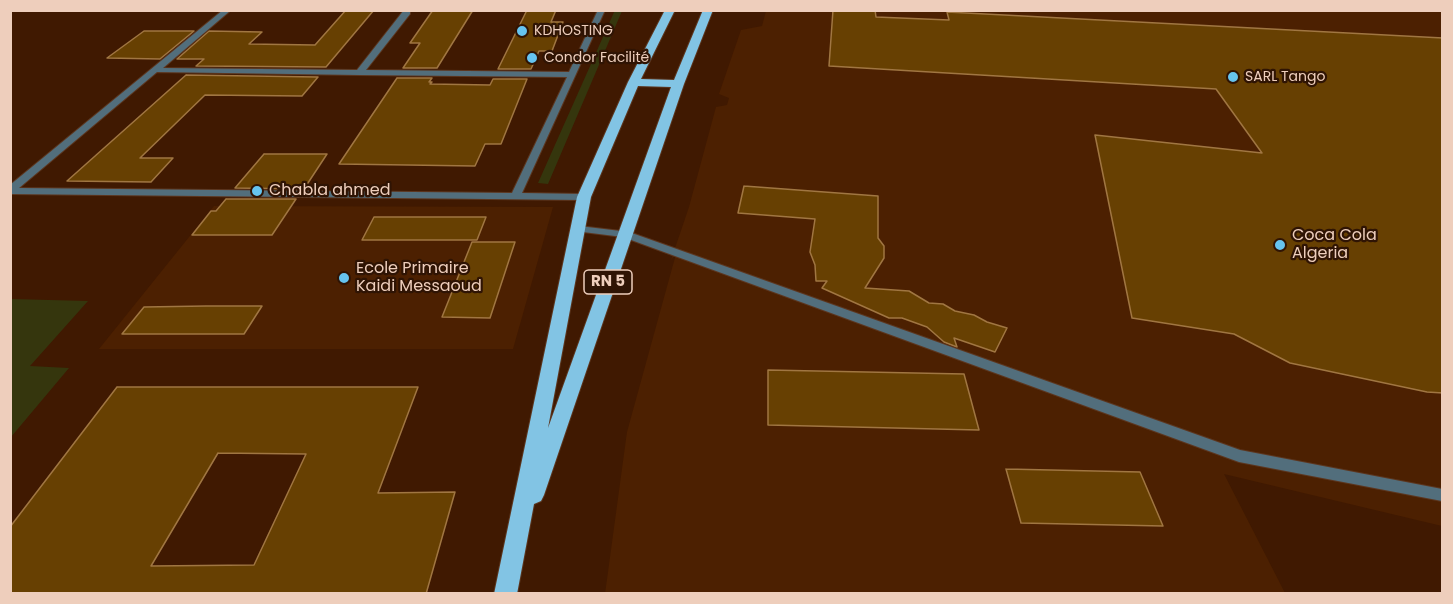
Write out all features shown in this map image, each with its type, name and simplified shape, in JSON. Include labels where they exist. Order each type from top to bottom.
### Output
[{"type":"highway","name":"RN 5","points":[[505,594],[584,197],[634,82],[670,10]]},
{"type":"highway","name":"RN 5","points":[[513,556],[678,84],[708,10]]},
{"type":"highway","points":[[634,82],[678,84]]},
{"type":"street","points":[[10,190],[228,10]]},
{"type":"street","points":[[516,196],[602,10]]},
{"type":"street","points":[[359,73],[407,12]]},
{"type":"street","points":[[157,70],[572,75]]},
{"type":"street","points":[[10,190],[584,197]]},
{"type":"street","points":[[579,229],[625,234],[1239,456],[1443,495]]},
{"type":"shaded area","points":[[615,10],[622,11],[548,184],[538,183]]},
{"type":"shaded area","points":[[766,11],[1442,11],[1442,526],[1224,474],[1285,593],[605,594],[627,432],[676,254],[671,260],[689,207],[716,107],[727,105],[729,98],[719,94],[741,30],[762,26]]},
{"type":"shaded area","name":"Ecole Primaire Kaidi Messaoud","points":[[214,206],[553,207],[513,349],[99,349]]},
{"type":"shaded area","points":[[11,299],[88,301],[30,366],[69,368],[11,437]]},
{"type":"building","points":[[346,10],[374,10],[326,67],[196,66],[204,59],[177,59],[209,31],[262,32],[249,44],[315,45]]},
{"type":"building","points":[[433,10],[473,10],[437,68],[403,68],[420,43],[410,43]]},
{"type":"building","points":[[527,10],[556,10],[551,22],[563,22],[552,51],[539,51],[531,69],[498,69]]},
{"type":"building","points":[[833,10],[875,10],[876,17],[949,20],[947,12],[1443,38],[1443,393],[1427,392],[1290,363],[1234,334],[1132,318],[1095,135],[1262,153],[1216,89],[829,66]]},
{"type":"building","points":[[144,31],[194,31],[160,59],[107,58]]},
{"type":"building","points":[[186,75],[318,77],[302,96],[205,95],[140,158],[173,158],[151,182],[67,181]]},
{"type":"building","points":[[397,78],[432,78],[430,84],[490,85],[493,79],[527,79],[501,144],[485,144],[475,166],[339,164]]},
{"type":"building","points":[[264,154],[327,154],[304,189],[235,188]]},
{"type":"building","points":[[744,186],[878,196],[878,238],[884,246],[884,258],[865,288],[909,291],[929,303],[943,304],[955,311],[974,315],[1007,328],[995,352],[954,338],[957,347],[944,342],[927,327],[902,318],[889,318],[822,288],[827,281],[816,281],[815,265],[810,252],[815,219],[738,213]]},
{"type":"building","points":[[226,199],[296,199],[272,235],[192,235],[211,211],[216,211]]},
{"type":"building","points":[[374,217],[486,217],[477,240],[362,240]]},
{"type":"building","points":[[472,242],[515,242],[490,318],[442,317]]},
{"type":"building","points":[[262,306],[244,334],[122,334],[144,307]]},
{"type":"building","points":[[768,370],[964,374],[979,430],[768,425]]},
{"type":"building","points":[[117,387],[418,387],[378,493],[455,492],[426,594],[10,594],[10,527]],"holes":[[[218,453],[306,454],[254,565],[151,566]]]},
{"type":"building","points":[[1006,469],[1140,472],[1163,526],[1021,523]]},
{"type":"place","name":"KDHOSTING","points":[[522,31]]},
{"type":"place","name":"Condor Facilité","points":[[532,58]]},
{"type":"place","name":"SARL Tango","points":[[1233,77]]},
{"type":"place","name":"Chabla ahmed","points":[[257,191]]},
{"type":"place","name":"Coca Cola Algeria","points":[[1280,245]]},
{"type":"place","name":"Ecole Primaire Kaidi Messaoud","points":[[344,278]]}]
